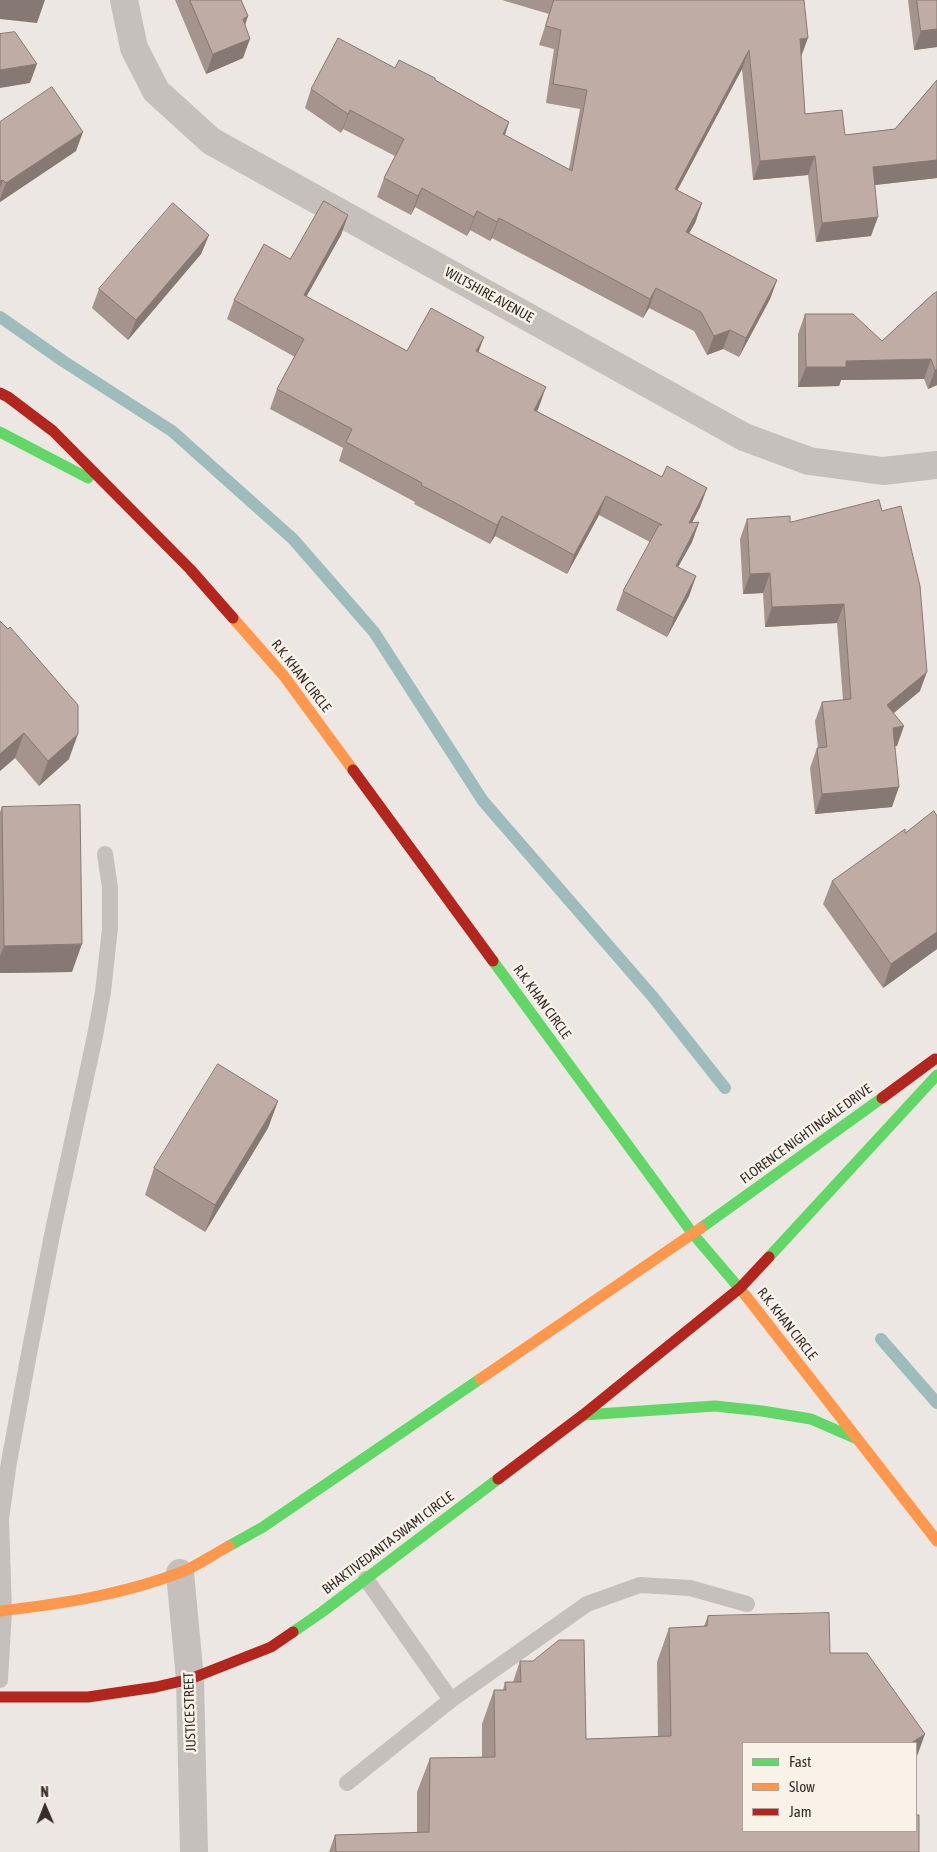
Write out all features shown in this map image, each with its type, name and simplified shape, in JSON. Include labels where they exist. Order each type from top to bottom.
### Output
[{"type":"street","name":"WILTSHIRE AVENUE","points":[[124,0],[134,48],[156,91],[211,141],[744,437],[809,461],[884,471],[937,465]]},
{"type":"street","name":"R.K. KHAN CIRCLE","points":[[0,393],[53,431],[190,570],[284,676],[693,1234],[740,1288],[937,1542]]},
{"type":"street","name":"R.K. KHAN CIRCLE","points":[[0,432],[112,490]]},
{"type":"street","name":"FLORENCE NIGHTINGALE DRIVE","points":[[693,1234],[937,1058]]},
{"type":"street","points":[[740,1288],[937,1075]]},
{"type":"street","points":[[2,1611],[67,1603],[134,1587],[180,1573],[263,1528],[614,1286],[693,1234]]},
{"type":"street","name":"BHAKTIVEDANTA SWAMI CIRCLE","points":[[0,1697],[88,1697],[156,1688],[190,1679],[271,1647],[366,1579],[583,1415],[740,1288]]},
{"type":"street","points":[[583,1415],[715,1406],[811,1419],[858,1440]]},
{"type":"street","name":"JUSTICE STREET","points":[[180,1573],[190,1679],[194,1852]]},
{"type":"lane","points":[[0,1680],[2,1519],[9,1462],[53,1230],[103,992],[110,928],[110,888],[105,854]]},
{"type":"lane","points":[[366,1579],[451,1700]]},
{"type":"lane","points":[[347,1783],[451,1700],[587,1604],[640,1585],[690,1588],[747,1604]]},
{"type":"building","points":[[190,0],[241,0],[248,16],[243,19],[250,39],[213,54]]},
{"type":"building","points":[[554,0],[804,0],[808,38],[800,39],[805,114],[842,110],[845,135],[895,129],[937,80],[937,160],[873,167],[878,217],[822,223],[815,156],[760,161],[749,50],[675,189],[702,203],[686,232],[777,280],[746,338],[730,330],[714,336],[701,312],[656,288],[650,299],[499,218],[497,222],[477,211],[474,217],[422,188],[418,196],[384,178],[404,139],[350,110],[348,114],[311,89],[338,38],[395,68],[399,60],[435,78],[435,80],[509,122],[503,134],[572,171],[587,90],[553,84],[561,30],[546,26]]},
{"type":"building","points":[[917,0],[937,0],[937,29],[921,31]]},
{"type":"building","points":[[15,32],[37,64],[0,70],[0,34]]},
{"type":"building","points":[[52,87],[83,132],[6,183],[3,180],[0,181],[0,122]]},
{"type":"building","points":[[324,201],[348,215],[304,295],[407,351],[431,308],[484,337],[476,351],[546,387],[534,410],[662,477],[667,466],[707,488],[689,523],[699,522],[676,566],[696,576],[674,618],[623,591],[659,525],[662,525],[606,496],[574,555],[502,516],[497,525],[421,485],[422,483],[346,442],[352,429],[277,389],[304,339],[234,300],[264,244],[290,259]]},
{"type":"building","points":[[173,203],[209,235],[136,320],[99,289]]},
{"type":"building","points":[[937,292],[937,369],[935,370],[931,359],[846,361],[846,367],[806,367],[805,314],[853,314],[882,341]]},
{"type":"building","points":[[879,500],[882,511],[901,506],[920,586],[927,672],[887,705],[904,726],[893,728],[899,787],[822,794],[817,748],[827,747],[822,702],[851,699],[844,604],[772,607],[770,573],[750,574],[747,519],[790,516],[790,522]]},
{"type":"building","points":[[0,621],[8,629],[10,627],[78,705],[78,734],[48,761],[24,733],[0,754]]},
{"type":"building","points":[[80,805],[82,944],[4,946],[2,807]]},
{"type":"building","points":[[934,811],[937,816],[937,932],[891,964],[832,881],[905,829],[905,833]]},
{"type":"building","points":[[218,1064],[278,1101],[215,1205],[154,1168]]},
{"type":"building","points":[[829,1613],[830,1653],[867,1653],[925,1734],[913,1742],[742,1742],[742,1832],[917,1832],[917,1815],[919,1815],[919,1852],[336,1852],[335,1835],[429,1832],[430,1758],[495,1757],[494,1690],[506,1690],[505,1682],[521,1682],[520,1661],[533,1661],[559,1640],[584,1640],[586,1739],[671,1736],[669,1628],[707,1626],[708,1616]]},
{"type":"waterway","points":[[0,317],[63,361],[172,431],[293,539],[374,632],[483,801],[653,997],[725,1088]]},
{"type":"waterway","points":[[881,1339],[937,1403]]},
{"type":"traffic: fast","points":[[0,432],[88,478]]},
{"type":"traffic: fast","points":[[493,961],[693,1234],[746,1296]]},
{"type":"traffic: fast","points":[[769,1257],[937,1075]]},
{"type":"traffic: fast","points":[[701,1228],[882,1098]]},
{"type":"traffic: fast","points":[[229,1546],[263,1527],[480,1379]]},
{"type":"traffic: fast","points":[[583,1415],[715,1406],[811,1419],[857,1439]]},
{"type":"traffic: fast","points":[[293,1632],[498,1479]]},
{"type":"traffic: slow","points":[[233,618],[284,676],[353,770]]},
{"type":"traffic: slow","points":[[480,1379],[701,1228]]},
{"type":"traffic: slow","points":[[746,1296],[937,1541]]},
{"type":"traffic: slow","points":[[0,1611],[68,1602],[113,1593],[157,1581],[198,1564],[229,1546]]},
{"type":"traffic: jam","points":[[0,393],[53,431],[190,569],[233,618]]},
{"type":"traffic: jam","points":[[353,770],[493,961]]},
{"type":"traffic: jam","points":[[882,1098],[935,1059]]},
{"type":"traffic: jam","points":[[498,1479],[583,1415],[740,1288],[769,1257]]},
{"type":"traffic: jam","points":[[0,1697],[88,1697],[156,1687],[190,1679],[271,1647],[293,1632]]}]
